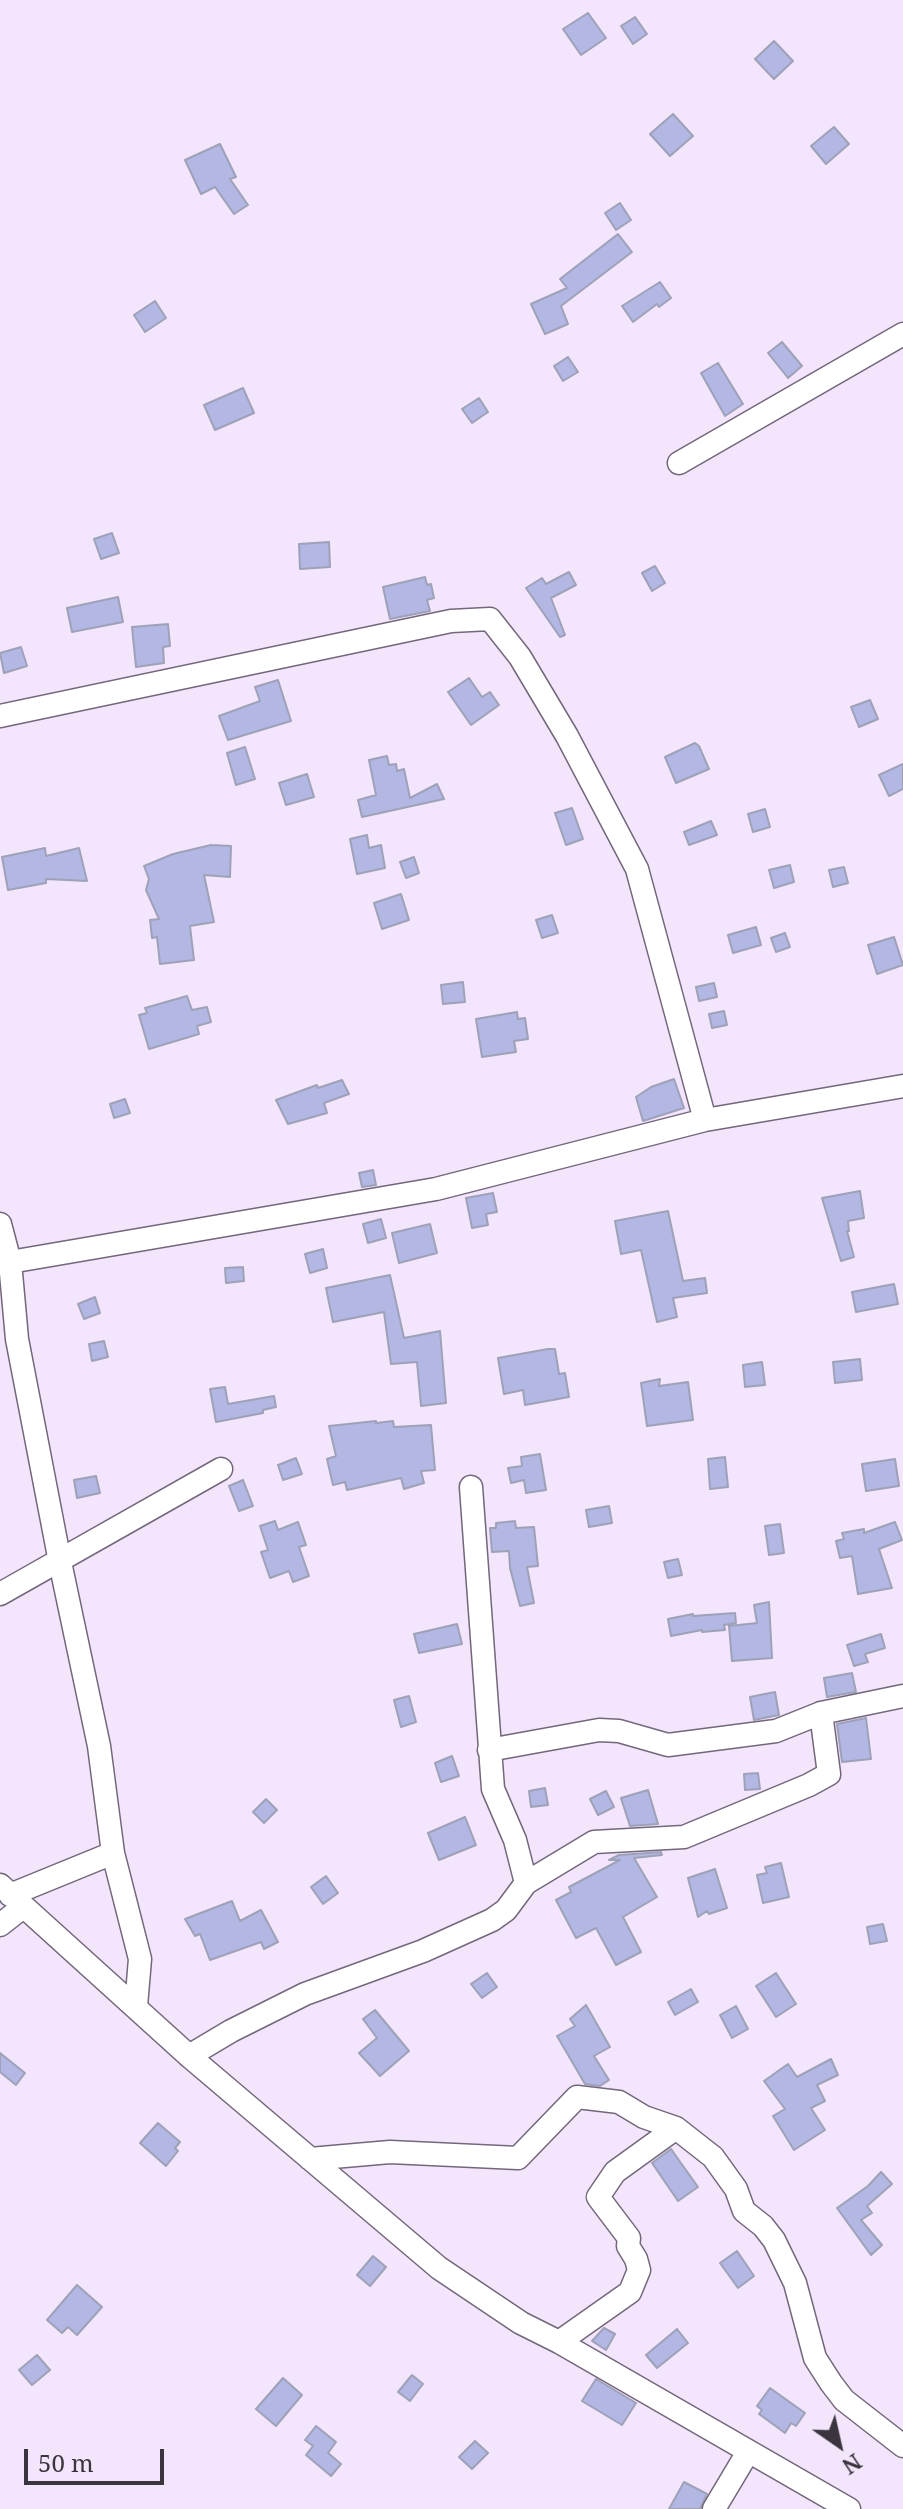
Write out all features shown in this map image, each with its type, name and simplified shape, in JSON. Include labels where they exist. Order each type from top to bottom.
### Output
[{"type":"street","points":[[679,463],[903,334]]},
{"type":"street","points":[[0,716],[451,621],[490,619],[520,657],[567,736],[637,869],[705,1120]]},
{"type":"street","points":[[10,1262],[436,1189],[705,1120],[903,1086]]},
{"type":"street","points":[[0,1224],[10,1262],[17,1339],[99,1746],[113,1853],[140,1959],[136,2006]]},
{"type":"street","points":[[0,1594],[221,1469]]},
{"type":"street","points":[[471,1487],[493,1789],[515,1840],[526,1883]]},
{"type":"street","points":[[489,1750],[599,1730],[619,1731],[668,1745],[776,1731],[821,1713],[903,1696]]},
{"type":"street","points":[[189,2056],[305,1994],[423,1951],[492,1920],[506,1910],[526,1883],[594,1842],[684,1837],[809,1785],[829,1774],[821,1713]]},
{"type":"street","points":[[0,1925],[11,1896],[113,1853]]},
{"type":"street","points":[[11,1896],[189,2056],[439,2268],[521,2323],[849,2509]]},
{"type":"street","points":[[310,2159],[390,2152],[518,2158],[577,2097],[619,2102],[644,2117],[676,2128],[713,2157],[736,2189],[744,2211],[763,2226],[774,2240],[795,2283],[815,2358],[831,2383],[844,2400],[903,2446]]},
{"type":"street","points":[[559,2342],[630,2292],[639,2270],[628,2246],[629,2238],[598,2197],[615,2172],[676,2128]]},
{"type":"street","points":[[714,2509],[748,2452]]},
{"type":"building","points":[[588,13],[606,38],[581,55],[563,29]]},
{"type":"building","points":[[635,17],[647,34],[633,44],[621,26]]},
{"type":"building","points":[[774,41],[793,61],[774,79],[755,59]]},
{"type":"building","points":[[673,114],[693,136],[670,156],[650,134]]},
{"type":"building","points":[[834,127],[849,144],[826,164],[811,146]]},
{"type":"building","points":[[220,144],[236,177],[230,179],[248,205],[234,214],[215,187],[201,194],[185,160]]},
{"type":"building","points":[[620,203],[631,220],[616,230],[605,213]]},
{"type":"building","points":[[618,234],[632,252],[561,306],[568,324],[545,334],[531,304],[567,288],[560,279]]},
{"type":"building","points":[[660,282],[671,298],[659,307],[657,304],[633,322],[622,306]]},
{"type":"building","points":[[155,301],[166,318],[145,332],[134,315]]},
{"type":"building","points":[[782,342],[802,366],[788,378],[768,353]]},
{"type":"building","points":[[568,357],[578,372],[563,381],[554,366]]},
{"type":"building","points":[[718,363],[743,404],[725,416],[701,373]]},
{"type":"building","points":[[243,388],[254,413],[215,430],[204,405]]},
{"type":"building","points":[[479,398],[488,412],[472,423],[462,409]]},
{"type":"building","points":[[112,533],[119,553],[101,559],[94,539]]},
{"type":"building","points":[[329,542],[330,567],[300,569],[299,544]]},
{"type":"building","points":[[655,566],[665,583],[652,591],[642,573]]},
{"type":"building","points":[[569,572],[576,585],[551,598],[565,635],[560,637],[526,588],[542,578],[546,584]]},
{"type":"building","points":[[425,577],[427,585],[431,584],[434,598],[427,600],[430,611],[390,619],[383,587]]},
{"type":"building","points":[[118,597],[123,622],[72,632],[67,608]]},
{"type":"building","points":[[168,624],[170,646],[163,647],[164,663],[136,667],[132,627]]},
{"type":"building","points":[[21,647],[27,666],[4,673],[0,653]]},
{"type":"building","points":[[469,678],[482,697],[490,692],[499,705],[471,725],[448,692]]},
{"type":"building","points":[[278,680],[291,721],[228,740],[219,716],[260,701],[255,687]]},
{"type":"building","points":[[870,700],[878,719],[859,727],[851,707]]},
{"type":"building","points":[[695,743],[709,769],[676,783],[665,757]]},
{"type":"building","points":[[245,747],[255,779],[236,785],[227,753]]},
{"type":"building","points":[[387,756],[389,765],[396,764],[397,771],[404,769],[410,798],[437,784],[444,799],[362,817],[358,800],[376,795],[369,760]]},
{"type":"building","points":[[903,764],[903,789],[889,796],[879,775]]},
{"type":"building","points":[[307,774],[314,797],[286,805],[279,783]]},
{"type":"building","points":[[572,808],[583,839],[566,845],[555,813]]},
{"type":"building","points":[[765,809],[770,827],[753,832],[748,814]]},
{"type":"building","points":[[711,821],[717,835],[689,845],[684,832]]},
{"type":"building","points":[[367,835],[369,848],[381,845],[385,868],[357,874],[350,839]]},
{"type":"building","points":[[211,845],[231,846],[230,877],[204,875],[214,922],[190,926],[194,960],[160,964],[157,937],[152,938],[150,920],[159,919],[146,890],[149,879],[144,866],[173,854]]},
{"type":"building","points":[[45,848],[46,856],[79,848],[87,881],[46,879],[46,883],[8,890],[2,857]]},
{"type":"building","points":[[414,857],[419,873],[406,878],[400,862]]},
{"type":"building","points":[[790,865],[794,882],[774,888],[769,870]]},
{"type":"building","points":[[844,867],[848,883],[833,887],[829,870]]},
{"type":"building","points":[[401,894],[409,920],[382,929],[374,903]]},
{"type":"building","points":[[552,915],[558,933],[542,938],[536,920]]},
{"type":"building","points":[[756,927],[761,945],[733,953],[728,935]]},
{"type":"building","points":[[785,933],[790,947],[776,952],[771,938]]},
{"type":"building","points":[[894,937],[903,965],[877,974],[868,945]]},
{"type":"building","points":[[463,982],[465,1002],[443,1004],[441,985]]},
{"type":"building","points":[[714,983],[717,997],[699,1001],[696,987]]},
{"type":"building","points":[[187,996],[192,1010],[207,1007],[211,1022],[197,1026],[199,1034],[149,1049],[139,1015],[147,1013],[145,1008]]},
{"type":"building","points":[[724,1011],[727,1025],[712,1028],[709,1014]]},
{"type":"building","points":[[517,1012],[518,1019],[525,1018],[528,1039],[514,1041],[516,1052],[482,1057],[476,1019]]},
{"type":"building","points":[[674,1079],[684,1108],[643,1121],[636,1097],[651,1087]]},
{"type":"building","points":[[342,1080],[349,1094],[324,1103],[327,1113],[288,1124],[276,1100],[317,1085],[318,1088]]},
{"type":"building","points":[[125,1099],[130,1113],[114,1118],[110,1104]]},
{"type":"building","points":[[373,1170],[376,1185],[362,1187],[359,1173]]},
{"type":"building","points":[[860,1191],[864,1218],[848,1221],[847,1231],[854,1257],[841,1261],[822,1198]]},
{"type":"building","points":[[493,1193],[497,1212],[486,1214],[488,1225],[472,1228],[466,1198]]},
{"type":"building","points":[[668,1211],[683,1281],[705,1278],[707,1293],[673,1298],[677,1317],[657,1322],[641,1250],[621,1254],[615,1221]]},
{"type":"building","points":[[381,1219],[386,1238],[368,1243],[363,1224]]},
{"type":"building","points":[[430,1224],[437,1253],[399,1263],[392,1233]]},
{"type":"building","points":[[323,1249],[327,1268],[310,1273],[305,1254]]},
{"type":"building","points":[[243,1267],[244,1281],[226,1283],[225,1268]]},
{"type":"building","points":[[390,1275],[404,1338],[440,1331],[446,1403],[421,1406],[417,1362],[391,1364],[384,1312],[333,1322],[326,1288]]},
{"type":"building","points":[[894,1284],[898,1304],[856,1312],[852,1292]]},
{"type":"building","points":[[95,1297],[100,1313],[84,1319],[78,1304]]},
{"type":"building","points":[[104,1341],[108,1357],[92,1361],[89,1344]]},
{"type":"building","points":[[555,1349],[559,1374],[565,1373],[569,1397],[525,1405],[523,1390],[504,1394],[498,1358]]},
{"type":"building","points":[[860,1359],[862,1380],[835,1383],[833,1362]]},
{"type":"building","points":[[762,1362],[765,1385],[745,1387],[743,1365]]},
{"type":"building","points":[[660,1379],[659,1386],[688,1382],[693,1420],[647,1426],[641,1383]]},
{"type":"building","points":[[225,1387],[228,1404],[274,1396],[276,1407],[263,1410],[263,1413],[216,1422],[210,1389]]},
{"type":"building","points":[[393,1421],[394,1427],[431,1425],[435,1470],[421,1471],[424,1483],[404,1489],[401,1478],[347,1490],[345,1482],[333,1485],[327,1459],[336,1456],[329,1426]]},
{"type":"building","points":[[540,1454],[546,1490],[526,1493],[524,1480],[511,1483],[508,1468],[522,1466],[521,1457]]},
{"type":"building","points":[[725,1457],[728,1487],[710,1489],[708,1459]]},
{"type":"building","points":[[296,1458],[302,1474],[283,1480],[278,1465]]},
{"type":"building","points":[[895,1459],[899,1486],[866,1491],[862,1464]]},
{"type":"building","points":[[96,1476],[100,1493],[77,1498],[74,1480]]},
{"type":"building","points":[[243,1480],[253,1506],[239,1511],[229,1486]]},
{"type":"building","points":[[609,1506],[612,1523],[589,1527],[586,1510]]},
{"type":"building","points":[[275,1521],[278,1530],[298,1522],[306,1545],[299,1547],[309,1576],[293,1582],[289,1571],[270,1578],[261,1552],[268,1550],[260,1526]]},
{"type":"building","points":[[515,1521],[516,1528],[534,1527],[538,1566],[527,1567],[534,1603],[520,1606],[509,1551],[492,1552],[490,1528],[496,1528],[496,1523]]},
{"type":"building","points":[[895,1522],[902,1540],[879,1549],[892,1588],[858,1594],[852,1556],[840,1558],[836,1541],[844,1539],[842,1533],[864,1529],[864,1533]]},
{"type":"building","points":[[780,1524],[784,1553],[769,1555],[765,1526]]},
{"type":"building","points":[[678,1559],[682,1575],[668,1578],[664,1562]]},
{"type":"building","points":[[769,1602],[772,1658],[732,1661],[729,1626],[757,1623],[754,1605]]},
{"type":"building","points":[[735,1613],[736,1623],[724,1625],[725,1630],[702,1630],[671,1636],[668,1619],[693,1614]]},
{"type":"building","points":[[457,1624],[462,1644],[419,1653],[414,1634]]},
{"type":"building","points":[[881,1634],[885,1648],[865,1654],[868,1662],[854,1666],[847,1645]]},
{"type":"building","points":[[852,1673],[856,1692],[827,1697],[824,1678]]},
{"type":"building","points":[[775,1692],[779,1715],[754,1720],[750,1697]]},
{"type":"building","points":[[409,1696],[416,1722],[401,1727],[394,1700]]},
{"type":"building","points":[[866,1718],[871,1759],[842,1762],[837,1724]]},
{"type":"building","points":[[452,1756],[459,1776],[441,1782],[435,1763]]},
{"type":"building","points":[[758,1773],[760,1789],[745,1790],[744,1774]]},
{"type":"building","points":[[545,1788],[548,1805],[531,1807],[529,1791]]},
{"type":"building","points":[[648,1790],[658,1824],[630,1826],[621,1798]]},
{"type":"building","points":[[606,1791],[614,1807],[598,1815],[590,1799]]},
{"type":"building","points":[[266,1799],[277,1810],[264,1823],[253,1812]]},
{"type":"building","points":[[465,1817],[476,1845],[439,1860],[428,1833]]},
{"type":"building","points":[[661,1852],[662,1855],[634,1858],[657,1897],[623,1917],[641,1952],[616,1965],[596,1928],[576,1938],[556,1900],[571,1892],[569,1887],[620,1860],[609,1860],[619,1855]]},
{"type":"building","points":[[781,1863],[789,1897],[763,1903],[757,1875],[767,1873],[765,1867]]},
{"type":"building","points":[[715,1869],[727,1908],[709,1914],[707,1911],[698,1917],[688,1878]]},
{"type":"building","points":[[326,1876],[338,1893],[323,1904],[311,1887]]},
{"type":"building","points":[[232,1901],[240,1921],[261,1910],[278,1942],[264,1949],[261,1942],[210,1960],[200,1934],[195,1936],[185,1919]]},
{"type":"building","points":[[883,1924],[887,1941],[870,1944],[867,1927]]},
{"type":"building","points":[[487,1973],[497,1987],[482,1998],[471,1984]]},
{"type":"building","points":[[776,1973],[796,2004],[776,2017],[756,1986]]},
{"type":"building","points":[[691,1989],[698,2002],[675,2015],[668,2002]]},
{"type":"building","points":[[586,2005],[610,2047],[594,2056],[609,2080],[600,2086],[585,2084],[557,2036],[575,2026],[570,2019]]},
{"type":"building","points":[[736,2006],[748,2029],[732,2038],[720,2015]]},
{"type":"building","points":[[375,2010],[409,2051],[380,2076],[359,2053],[377,2038],[363,2019]]},
{"type":"building","points":[[0,2053],[25,2073],[16,2085],[0,2072]]},
{"type":"building","points":[[831,2059],[838,2075],[817,2085],[825,2101],[811,2108],[825,2130],[794,2150],[773,2116],[785,2109],[764,2081],[788,2064],[797,2077]]},
{"type":"building","points":[[158,2123],[180,2142],[175,2148],[178,2151],[166,2166],[140,2143]]},
{"type":"building","points":[[671,2149],[698,2187],[678,2201],[652,2163]]},
{"type":"building","points":[[881,2172],[892,2184],[867,2206],[872,2213],[861,2220],[882,2245],[871,2255],[837,2208],[868,2186]]},
{"type":"building","points":[[737,2251],[754,2276],[738,2288],[720,2263]]},
{"type":"building","points":[[373,2256],[386,2267],[370,2286],[357,2275]]},
{"type":"building","points":[[77,2285],[102,2307],[77,2335],[68,2327],[62,2333],[47,2320]]},
{"type":"building","points":[[604,2328],[615,2334],[606,2350],[592,2341]]},
{"type":"building","points":[[677,2329],[688,2343],[657,2368],[646,2355]]},
{"type":"building","points":[[37,2355],[50,2370],[32,2385],[19,2370]]},
{"type":"building","points":[[412,2375],[423,2384],[410,2401],[398,2392]]},
{"type":"building","points":[[283,2378],[302,2395],[276,2426],[256,2409]]},
{"type":"building","points":[[596,2379],[636,2403],[622,2425],[582,2401]]},
{"type":"building","points":[[770,2388],[805,2413],[796,2426],[791,2423],[785,2433],[759,2414],[762,2410],[757,2406]]},
{"type":"building","points":[[316,2426],[336,2442],[328,2453],[341,2464],[331,2476],[306,2455],[313,2446],[305,2440]]},
{"type":"building","points":[[475,2441],[488,2453],[472,2469],[459,2457]]},
{"type":"building","points":[[684,2482],[707,2494],[700,2509],[669,2509]]}]
